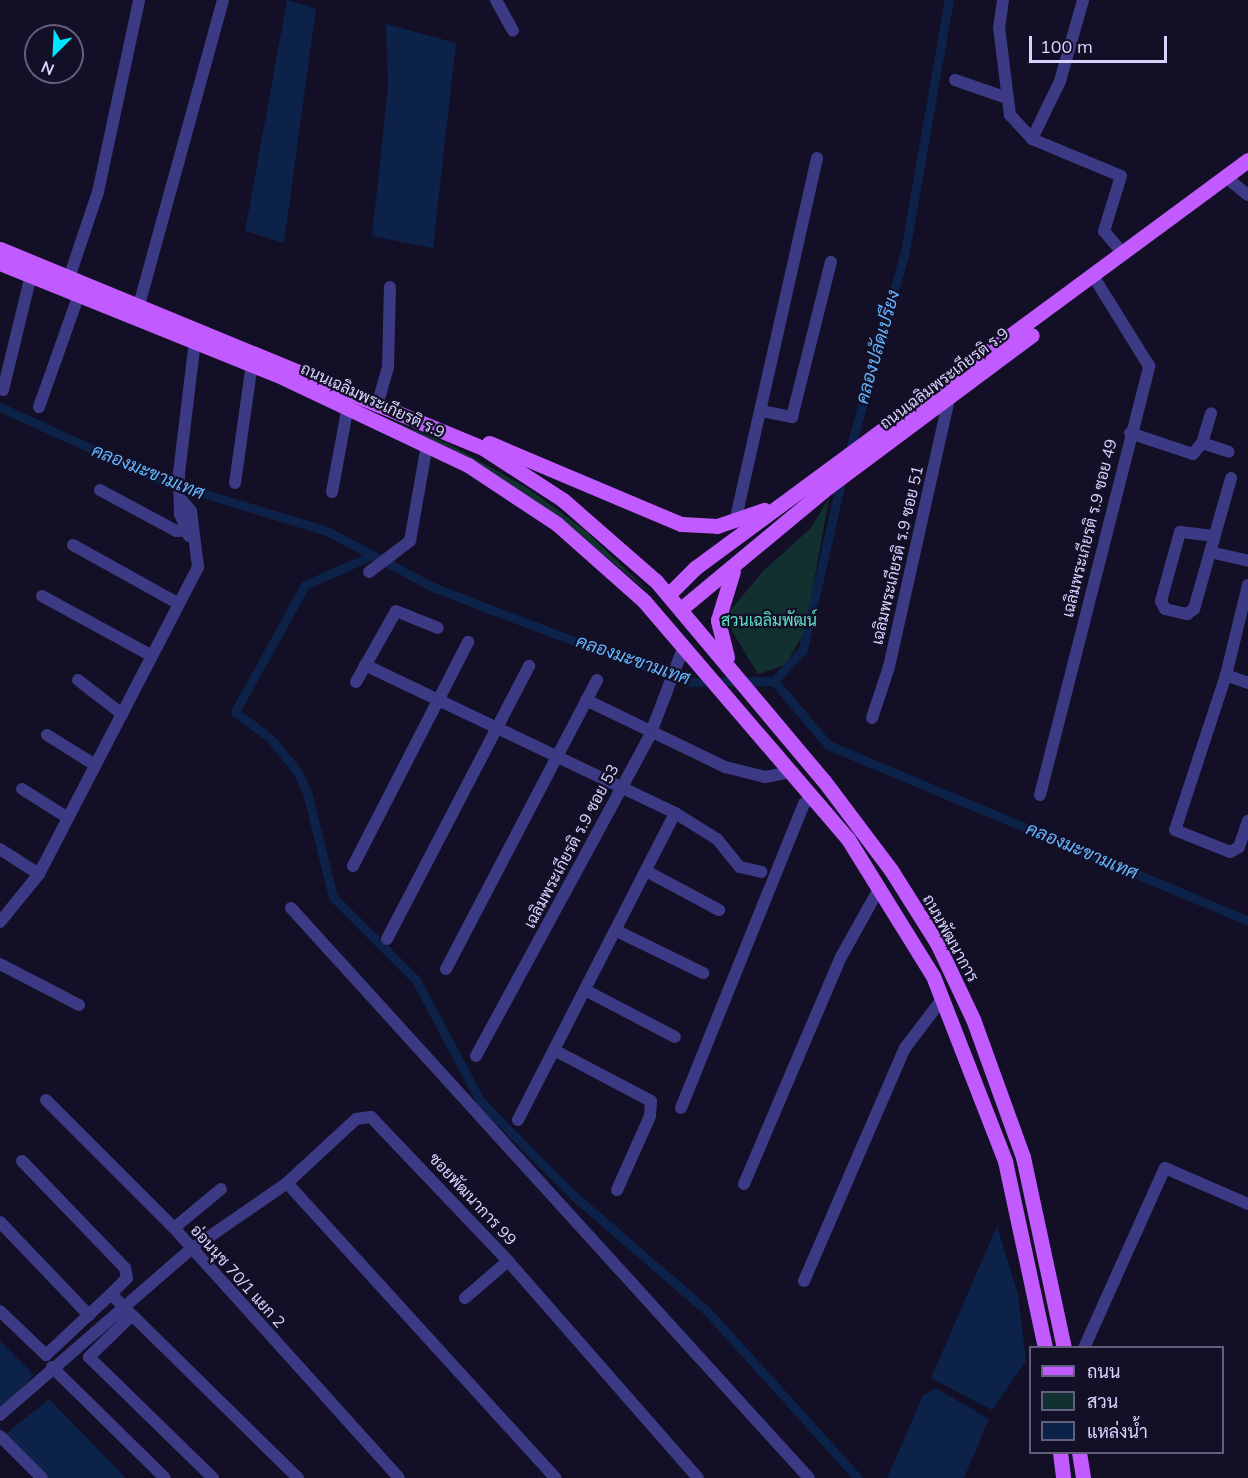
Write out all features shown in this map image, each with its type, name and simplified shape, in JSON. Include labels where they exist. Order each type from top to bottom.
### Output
[{"type":"main road","name":"ถนนเฉลิมพระเกียรติ ร.9","points":[[674,603],[738,563],[871,448],[1248,160]]},
{"type":"main road","name":"ถนนเฉลิมพระเกียรติ ร.9","points":[[674,603],[681,578],[831,470],[871,448],[949,398],[1097,282],[1248,172]]},
{"type":"main road","name":"ถนนเฉลิมพระเกียรติ ร.9","points":[[0,249],[71,286],[252,364],[347,411],[427,445],[522,498],[644,601],[684,646]]},
{"type":"main road","name":"ถนนเฉลิมพระเกียรติ ร.9","points":[[0,263],[31,275],[139,305],[448,431],[563,500],[674,603]]},
{"type":"main road","points":[[448,431],[556,470],[681,524],[704,527],[735,522],[783,503]]},
{"type":"main road","points":[[734,669],[718,620],[724,586],[738,563]]},
{"type":"main road","points":[[644,601],[674,603],[684,646]]},
{"type":"main road","name":"ถนนพัฒนาการ","points":[[674,603],[734,669],[891,870],[969,1010],[1023,1157],[1064,1346]]},
{"type":"main road","name":"ถนนพัฒนาการ","points":[[684,646],[812,796],[880,887],[943,998],[1011,1180],[1045,1346]]},
{"type":"main road","points":[[1060,1454],[1063,1478]]},
{"type":"main road","points":[[1079,1454],[1083,1478]]},
{"type":"street","points":[[39,406],[98,192],[139,0]]},
{"type":"street","points":[[139,305],[223,0]]},
{"type":"street","points":[[496,0],[513,31]]},
{"type":"street","points":[[1002,0],[1004,97],[1013,121],[1032,139],[1121,176],[1104,231],[1123,254]]},
{"type":"street","points":[[1032,139],[1060,81],[1083,0]]},
{"type":"street","points":[[954,80],[1004,97]]},
{"type":"street","points":[[735,522],[817,158]]},
{"type":"street","points":[[1233,183],[1248,195]]},
{"type":"street","points":[[761,411],[792,417],[831,262]]},
{"type":"street","points":[[3,390],[31,275]]},
{"type":"street","name":"เฉลิมพระเกียรติ ร.9 ซอย 49","points":[[1040,795],[1130,433],[1149,366],[1097,282]]},
{"type":"street","points":[[378,402],[388,368],[390,287]]},
{"type":"street","points":[[1,918],[39,874],[198,567],[198,550],[189,530],[180,495],[179,473],[195,340]]},
{"type":"street","points":[[235,483],[252,364]]},
{"type":"street","name":"เฉลิมพระเกียรติ ร.9 ซอย 51","points":[[872,718],[889,668],[949,398]]},
{"type":"street","points":[[332,492],[347,411]]},
{"type":"street","points":[[1130,433],[1193,454],[1202,443],[1211,413]]},
{"type":"street","points":[[1202,443],[1229,452]]},
{"type":"street","points":[[369,572],[410,541],[427,445]]},
{"type":"street","points":[[1214,536],[1180,532],[1161,601],[1165,609],[1191,614],[1210,552],[1231,478]]},
{"type":"street","points":[[100,490],[189,530]]},
{"type":"street","points":[[74,544],[179,604]]},
{"type":"street","points":[[1210,552],[1248,561]]},
{"type":"street","points":[[1248,585],[1226,675],[1175,830],[1230,852],[1239,847],[1248,821]]},
{"type":"street","points":[[42,596],[150,656]]},
{"type":"street","points":[[357,682],[396,611],[438,628]]},
{"type":"street","points":[[352,867],[440,701],[468,642]]},
{"type":"street","name":"เฉลิมพระเกียรติ ร.9 ซอย 53","points":[[476,1056],[650,735],[678,669],[684,646]]},
{"type":"street","points":[[365,665],[675,813],[717,839],[740,867],[761,872]]},
{"type":"street","points":[[387,939],[529,666]]},
{"type":"street","points":[[1226,675],[1248,683]]},
{"type":"street","points":[[78,680],[122,714]]},
{"type":"street","points":[[446,969],[597,680]]},
{"type":"street","points":[[586,700],[650,735],[748,774],[791,772]]},
{"type":"street","points":[[47,735],[95,765]]},
{"type":"street","points":[[22,789],[68,818]]},
{"type":"street","points":[[681,1108],[804,804],[812,796]]},
{"type":"street","points":[[518,1120],[587,991],[675,813]]},
{"type":"street","points":[[0,849],[39,874]]},
{"type":"street","points":[[646,871],[719,910]]},
{"type":"street","points":[[744,1184],[841,957],[880,887]]},
{"type":"street","points":[[291,908],[809,1478]]},
{"type":"street","points":[[617,932],[703,974]]},
{"type":"street","points":[[0,964],[79,1005]]},
{"type":"street","points":[[587,991],[675,1037]]},
{"type":"street","points":[[804,1281],[905,1048],[943,998]]},
{"type":"street","points":[[556,1051],[651,1101],[650,1116],[617,1190]]},
{"type":"street","name":"อ่อนนุช 70/1 แยก 2","points":[[46,1100],[174,1228],[189,1250],[399,1478]]},
{"type":"street","name":"ซอยพัฒนาการ 99","points":[[128,1311],[189,1250],[287,1183],[356,1119],[372,1117],[508,1261],[698,1478]]},
{"type":"street","points":[[0,1311],[46,1355],[128,1278],[125,1268],[22,1161]]},
{"type":"street","points":[[1084,1346],[1165,1168],[1248,1204]]},
{"type":"street","points":[[287,1183],[555,1478]]},
{"type":"street","points":[[174,1228],[221,1189]]},
{"type":"street","points":[[0,1222],[89,1315]]},
{"type":"street","points":[[465,1298],[508,1261]]},
{"type":"street","points":[[111,1294],[298,1478]]},
{"type":"street","points":[[0,1414],[52,1367],[128,1311]]},
{"type":"street","points":[[128,1311],[89,1357],[213,1478]]},
{"type":"street","points":[[52,1367],[165,1478]]},
{"type":"street","points":[[0,1436],[42,1478]]},
{"type":"green space","points":[[344,401],[449,444],[529,489],[586,531],[654,597],[557,516]]},
{"type":"green space","name":"สวนเฉลิมพัฒน์","points":[[829,498],[805,632],[785,665],[758,674],[732,631],[730,611],[763,571],[811,528]]},
{"type":"water","points":[[287,0],[316,8],[284,243],[245,231]]},
{"type":"water","points":[[386,24],[456,43],[433,248],[372,236],[388,88]]},
{"type":"water","points":[[997,1226],[1018,1294],[1026,1361],[992,1410],[931,1378]]},
{"type":"water","points":[[0,1341],[34,1375],[0,1411]]},
{"type":"water","points":[[936,1388],[989,1419],[964,1478],[887,1478],[923,1395]]},
{"type":"water","points":[[49,1399],[126,1478],[44,1478],[3,1436]]},
{"type":"waterway","name":"คลองปลัดเปรียง","points":[[849,453],[905,251],[949,0]]},
{"type":"waterway","name":"คลองมะขามเทศ","points":[[0,407],[160,480],[327,531],[435,588],[561,636],[691,682],[774,681]]},
{"type":"waterway","name":"คลองปลัดเปรียง","points":[[774,681],[803,649],[842,477]]},
{"type":"waterway","points":[[368,557],[305,585],[235,712],[270,738],[297,771],[307,792],[333,897],[416,980],[481,1102],[573,1195],[707,1311],[858,1478]]},
{"type":"waterway","name":"คลองมะขามเทศ","points":[[774,681],[828,745],[1248,921]]}]
